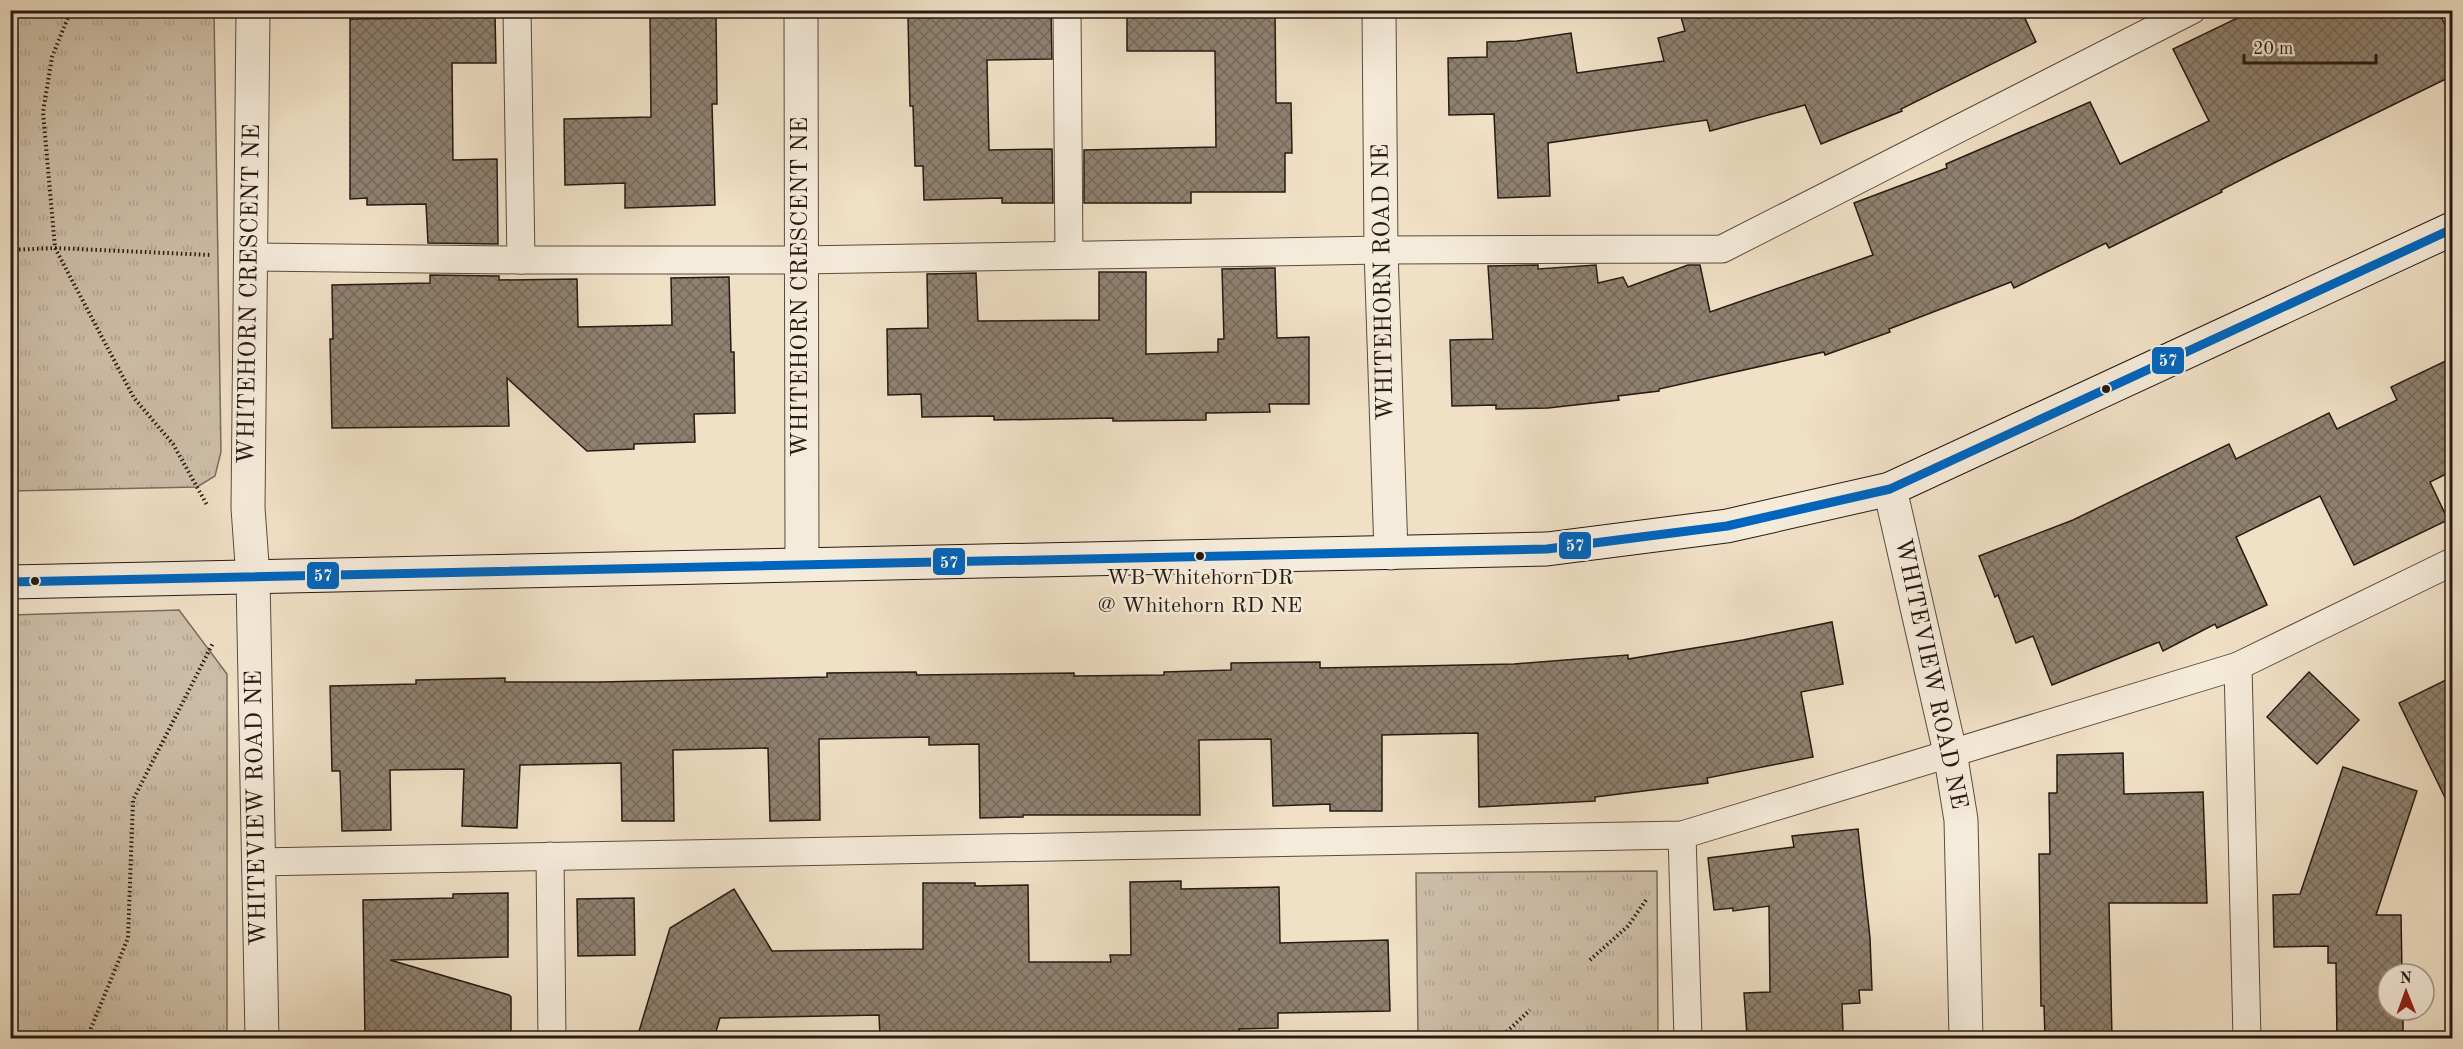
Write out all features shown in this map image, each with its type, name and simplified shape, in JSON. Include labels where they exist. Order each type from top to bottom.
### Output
[{"type":"street","name":"WHITEHORN CRESCENT NE","points":[[253,10],[248,508],[253,578]]},
{"type":"street","name":"WHITEHORN CRESCENT NE","points":[[801,10],[802,564]]},
{"type":"street","name":"WHITEHORN ROAD NE","points":[[1379,10],[1381,250],[1391,553]]},
{"type":"street","points":[[10,582],[1547,549],[1727,525],[1890,489],[2452,229]]},
{"type":"street","name":"WHITEVIEW ROAD NE","points":[[1890,489],[1950,752],[1961,820],[1966,1038]]},
{"type":"street","name":"WHITEVIEW ROAD NE","points":[[253,578],[262,1038]]},
{"type":"lane","points":[[517,10],[521,260]]},
{"type":"lane","points":[[1067,10],[1069,255]]},
{"type":"lane","points":[[251,257],[801,260],[1381,250],[1722,249],[2192,10]]},
{"type":"lane","points":[[258,862],[1682,835],[2238,666],[2452,562]]},
{"type":"lane","points":[[2238,666],[2247,1038]]},
{"type":"lane","points":[[1682,835],[1688,1038]]},
{"type":"lane","points":[[550,856],[552,1038]]},
{"type":"path","points":[[71,10],[52,57],[43,112],[56,248],[134,398],[173,444],[209,508]]},
{"type":"path","points":[[10,250],[56,248],[251,257]]},
{"type":"path","points":[[90,1038],[91,1028],[128,938],[133,800],[214,643]]},
{"type":"path","points":[[1590,960],[1628,926],[1655,887],[1685,888]]},
{"type":"path","points":[[1500,1038],[1530,1010]]},
{"type":"green space","points":[[10,11],[214,11],[221,452],[215,476],[197,487],[11,491]]},
{"type":"green space","points":[[179,610],[227,674],[227,1038],[11,1038],[11,615]]},
{"type":"green space","points":[[1657,871],[1658,1038],[1418,1038],[1416,873]]},
{"type":"building","points":[[1127,10],[1275,10],[1276,103],[1291,103],[1292,153],[1285,153],[1285,192],[1191,192],[1191,203],[1084,203],[1084,150],[1216,147],[1215,51],[1127,51]]},
{"type":"building","points":[[1705,10],[2021,10],[2036,42],[1901,109],[1902,111],[1821,144],[1805,105],[1710,131],[1707,120],[1548,143],[1550,196],[1498,198],[1494,114],[1449,115],[1448,58],[1487,57],[1487,42],[1517,41],[1571,33],[1577,73],[1664,61],[1658,38],[1685,31],[1681,17]]},
{"type":"building","points":[[2254,10],[2438,10],[2452,40],[2452,76],[2274,163],[2221,190],[2222,192],[2109,248],[2106,243],[2014,288],[2011,282],[1889,329],[1890,332],[1825,355],[1824,352],[1659,389],[1659,391],[1618,396],[1619,400],[1548,408],[1496,409],[1496,405],[1452,406],[1450,340],[1493,339],[1488,266],[1538,265],[1538,269],[1596,265],[1598,283],[1623,277],[1628,287],[1688,265],[1700,265],[1710,312],[1873,255],[1854,203],[1947,168],[1946,164],[2090,102],[2120,164],[2209,121],[2173,49]]},
{"type":"building","points":[[1015,11],[1051,11],[1052,59],[987,60],[989,150],[1052,149],[1053,203],[1002,203],[1002,198],[924,200],[923,166],[915,166],[913,106],[910,106],[908,18],[1015,16]]},
{"type":"building","points":[[495,14],[496,63],[452,63],[453,160],[497,159],[498,244],[428,243],[426,204],[367,205],[367,198],[350,199],[350,19],[441,18],[441,15]]},
{"type":"building","points":[[716,15],[717,104],[712,104],[715,205],[625,208],[625,183],[565,185],[564,119],[651,117],[650,16]]},
{"type":"building","points":[[1275,268],[1277,338],[1309,337],[1309,404],[1269,404],[1270,412],[1206,413],[1206,420],[1113,421],[1113,418],[994,420],[994,416],[922,417],[921,394],[888,395],[887,329],[928,328],[927,274],[976,273],[978,321],[1099,320],[1099,272],[1146,272],[1146,354],[1218,352],[1218,339],[1224,339],[1222,269]]},
{"type":"building","points":[[430,275],[499,276],[499,280],[577,279],[578,327],[672,325],[671,278],[729,277],[735,413],[694,414],[695,442],[634,444],[634,449],[587,451],[507,378],[509,426],[332,428],[330,339],[333,339],[332,285],[430,283]]},
{"type":"building","points":[[2452,358],[2452,471],[2430,482],[2448,520],[2354,565],[2320,496],[2236,537],[2267,605],[2217,628],[2215,624],[2163,651],[2159,642],[2052,685],[2033,636],[2016,643],[1998,595],[1995,597],[1979,556],[2073,520],[2229,444],[2236,459],[2329,413],[2337,429],[2397,400],[2391,387]]},
{"type":"building","points":[[1832,622],[1843,684],[1801,692],[1813,757],[1707,778],[1708,783],[1595,797],[1595,801],[1479,807],[1478,733],[1382,735],[1382,811],[1330,811],[1330,804],[1273,806],[1271,739],[1199,740],[1200,815],[1023,815],[1023,817],[980,818],[979,744],[929,745],[929,737],[819,739],[820,820],[770,821],[768,748],[673,750],[674,821],[622,821],[621,763],[520,765],[517,828],[462,826],[464,769],[390,770],[391,830],[342,831],[340,771],[332,771],[330,686],[416,684],[416,680],[505,678],[505,682],[600,682],[827,677],[827,673],[1164,675],[1164,672],[1231,670],[1231,663],[1320,662],[1320,668],[1514,664],[1628,655],[1628,659],[1743,640]]},
{"type":"building","points":[[2309,672],[2359,720],[2317,764],[2267,717]]},
{"type":"building","points":[[2452,677],[2452,812],[2399,703]]},
{"type":"building","points":[[2123,753],[2124,794],[2203,792],[2207,903],[2109,903],[2112,1038],[2045,1038],[2044,1006],[2041,1006],[2039,854],[2050,854],[2049,793],[2057,793],[2057,755]]},
{"type":"building","points":[[2343,767],[2417,791],[2376,915],[2401,915],[2402,962],[2376,962],[2376,1022],[2403,1022],[2403,1038],[2337,1038],[2336,963],[2328,963],[2328,946],[2274,947],[2273,895],[2300,894]]},
{"type":"building","points":[[1858,829],[1870,938],[1872,990],[1859,990],[1860,1003],[1842,1004],[1843,1033],[1747,1035],[1744,993],[1770,992],[1769,906],[1733,911],[1733,908],[1714,910],[1708,858],[1794,847],[1792,836]]},
{"type":"building","points":[[1181,881],[1181,889],[1279,887],[1280,943],[1388,940],[1390,1011],[1278,1013],[1278,1028],[1239,1029],[1239,1036],[1112,1038],[1112,1033],[880,1037],[879,1015],[720,1018],[714,1038],[637,1038],[670,928],[734,889],[772,951],[923,949],[923,883],[975,883],[975,886],[1028,885],[1029,962],[1111,962],[1110,955],[1131,955],[1130,882]]},
{"type":"building","points":[[508,893],[508,957],[390,960],[509,995],[511,997],[511,1038],[365,1038],[363,900],[453,898],[453,894]]},
{"type":"building","points":[[634,898],[635,955],[578,956],[577,899]]},
{"type":"transit line","name":"57","points":[[10,582],[1547,549],[1727,526],[1890,489],[2452,229]]},
{"type":"place","name":"WB Whitehorn DR @ Whitehorn RD NE","points":[[1200,556]]}]
